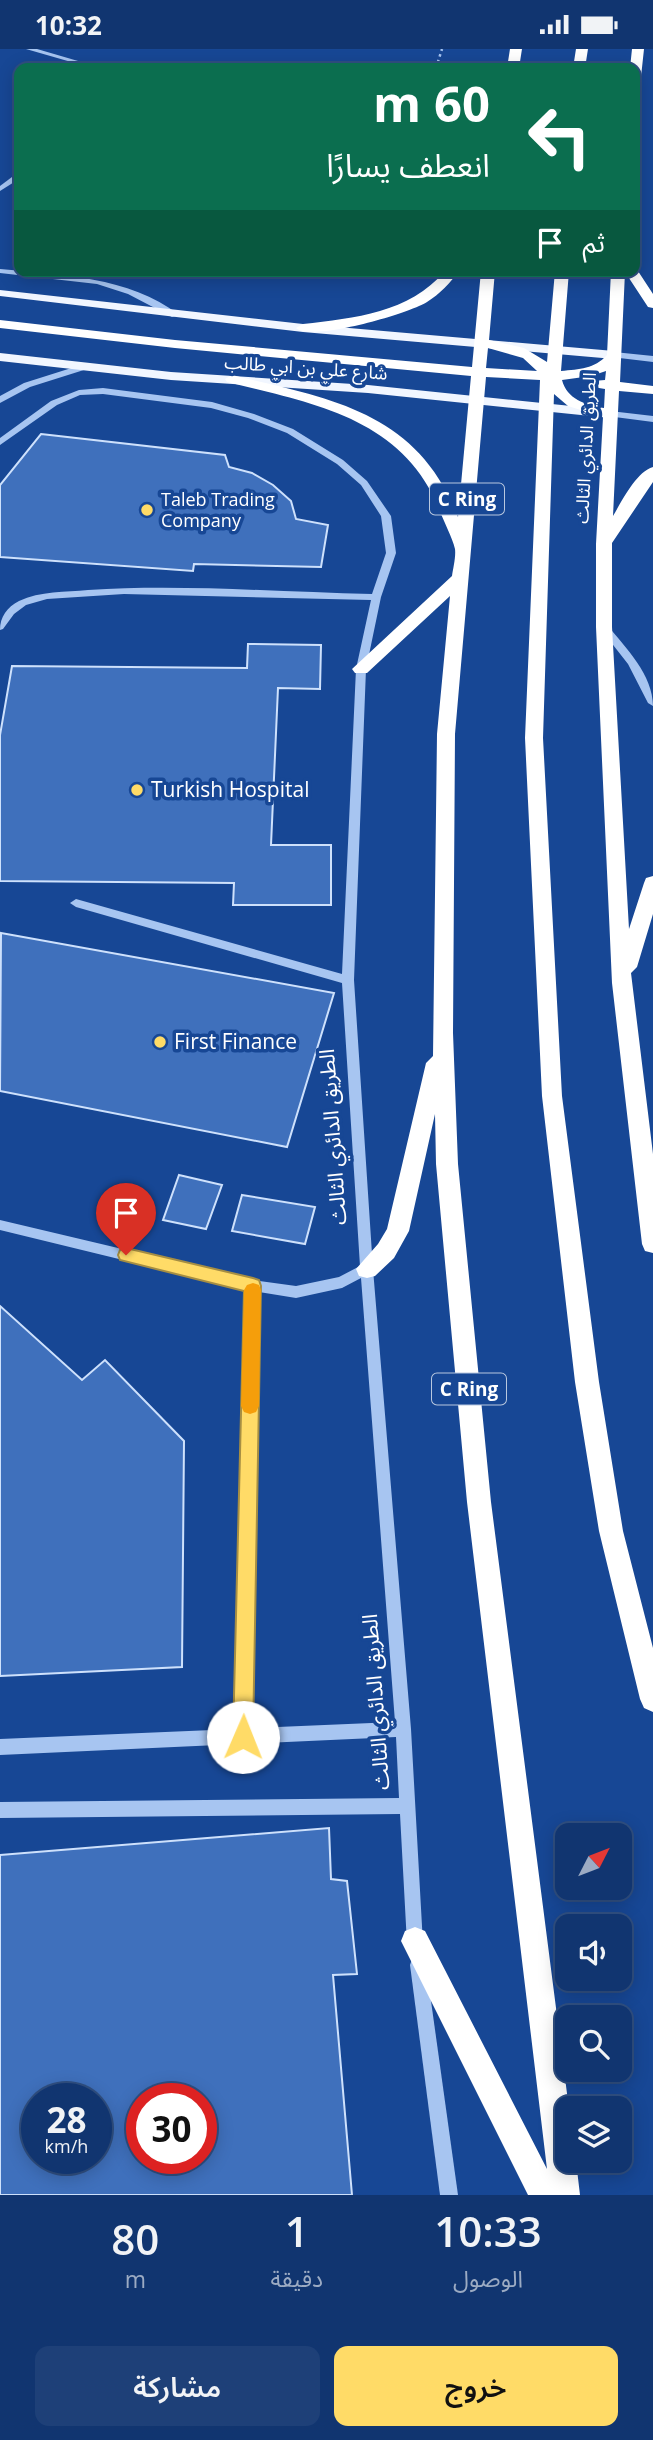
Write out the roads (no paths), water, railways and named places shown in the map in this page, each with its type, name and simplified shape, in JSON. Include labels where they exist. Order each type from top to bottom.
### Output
[{"type":"highway","points":[[303,328],[367,319],[401,309],[429,294],[446,277]]},
{"type":"highway","name":"C Ring","points":[[487,277],[446,734],[443,1033],[447,1164],[479,1502],[565,2195]]},
{"type":"highway","points":[[561,277],[548,408],[540,527],[534,738],[552,1096],[587,1382],[611,1531],[653,1699]]},
{"type":"highway","name":"الطريق الدائري الثالث","points":[[618,277],[604,544],[604,628],[622,983],[653,1244]]},
{"type":"highway","points":[[635,277],[653,303]]},
{"type":"highway","points":[[0,324],[175,344],[551,377],[653,390]]},
{"type":"highway","points":[[481,343],[512,348],[531,356],[569,401],[587,409],[610,414]]},
{"type":"highway","points":[[475,400],[502,384],[595,370],[608,363],[614,355]]},
{"type":"highway","points":[[232,379],[334,406],[374,423],[393,435],[414,454],[440,493],[462,551]]},
{"type":"highway","points":[[604,544],[634,495],[653,472]]},
{"type":"highway","points":[[361,669],[460,578]]},
{"type":"highway","points":[[622,983],[653,883]]},
{"type":"highway","points":[[367,1269],[386,1251],[398,1231],[443,1033]]},
{"type":"highway","points":[[415,1941],[544,2195]]},
{"type":"main road","name":"شارع علي بن ابي طالب","points":[[0,293],[303,328],[614,355]]},
{"type":"main road","name":"شارع علي بن ابي طالب","points":[[0,357],[85,367],[368,389],[610,414]]},
{"type":"street","points":[[29,49],[81,63]]},
{"type":"street","name":"شارع علي بن ابي طالب","points":[[53,277],[98,282],[131,292],[176,315]]},
{"type":"street","points":[[614,355],[653,359]]},
{"type":"street","points":[[0,400],[27,385],[85,367]]},
{"type":"street","name":"الطريق الدائري الثالث","points":[[0,442],[54,403],[79,393],[103,391],[212,405],[290,431],[340,462],[364,483],[386,516],[391,553],[376,597],[361,669],[348,980],[367,1269],[403,1729],[415,1941],[449,2195]]},
{"type":"street","points":[[610,414],[653,419]]},
{"type":"street","points":[[0,627],[10,612],[23,603],[47,596],[124,591],[376,597]]},
{"type":"street","points":[[604,628],[649,684],[653,703]]},
{"type":"street","points":[[76,903],[348,980]]},
{"type":"street","points":[[0,1225],[253,1286],[296,1292],[342,1282],[367,1269]]},
{"type":"street","points":[[243,1737],[253,1286]]},
{"type":"street","points":[[0,1747],[403,1729]]},
{"type":"street","points":[[0,1810],[407,1806]]},
{"type":"place","name":"Taleb Trading Company","points":[[147,510]]},
{"type":"place","name":"Turkish Hospital","points":[[137,790]]},
{"type":"place","name":"First Finance","points":[[160,1042]]}]
